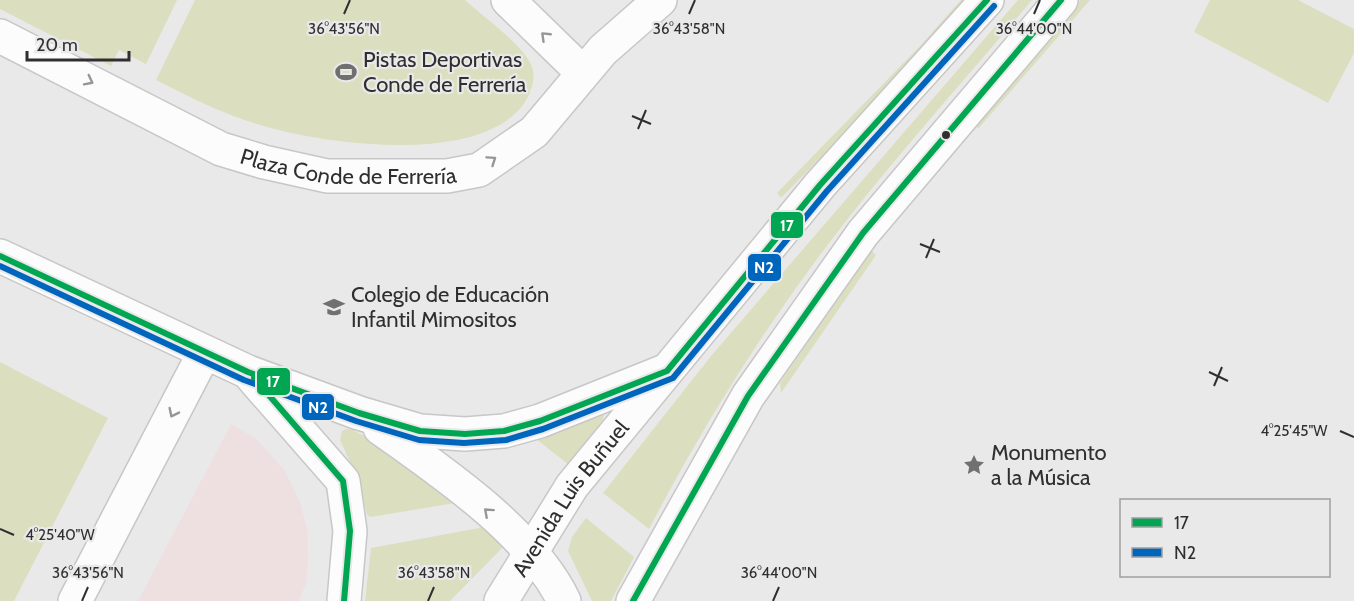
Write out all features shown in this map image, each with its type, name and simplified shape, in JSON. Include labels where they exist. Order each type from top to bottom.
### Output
[{"type":"main road","points":[[508,0],[582,72]]},
{"type":"main road","name":"Plaza Conde de Ferrería","points":[[0,36],[221,149],[264,162],[327,176],[447,176],[479,170],[534,132],[582,72],[603,50],[660,0]]},
{"type":"main road","name":"Avenida Luis Buñuel","points":[[501,601],[572,486],[820,185],[987,0]]},
{"type":"main road","points":[[633,601],[748,396],[863,233],[1061,0]]},
{"type":"main road","points":[[0,243],[228,350],[343,481],[350,531],[344,601]]},
{"type":"main road","points":[[0,256],[248,372],[359,413],[443,472],[532,551],[564,601]]},
{"type":"main road","points":[[0,266],[219,370],[248,372]]},
{"type":"main road","points":[[75,601],[200,361]]},
{"type":"main road","name":"Avenida Luis Buñuel","points":[[359,413],[420,431],[465,434],[504,431],[540,421],[667,370]]},
{"type":"shaded area","points":[[231,424],[257,439],[285,471],[300,502],[307,529],[308,559],[306,583],[299,601],[138,601]]},
{"type":"green space","points":[[0,0],[177,0],[146,64],[119,50],[111,66],[0,9]]},
{"type":"green space","name":"Pistas Deportivas Conde de Ferrería","points":[[195,0],[465,0],[521,50],[532,67],[532,85],[525,102],[506,121],[480,134],[448,142],[414,145],[344,142],[269,128],[220,110],[156,80]]},
{"type":"green space","points":[[961,0],[971,0],[928,49],[781,198],[777,193],[921,45]]},
{"type":"green space","points":[[1018,0],[1032,0],[856,209],[780,311],[720,402],[649,529],[603,493],[711,356]]},
{"type":"green space","points":[[1080,0],[1090,0],[978,129],[974,122]]},
{"type":"green space","points":[[1210,0],[1298,0],[1354,29],[1354,53],[1328,103],[1194,32]]},
{"type":"green space","points":[[871,250],[876,255],[781,393],[780,383]]},
{"type":"green space","points":[[0,362],[108,418],[14,601],[0,601]]},
{"type":"green space","points":[[600,412],[604,415],[602,422],[569,465],[531,435]]},
{"type":"green space","points":[[351,429],[400,455],[461,502],[371,517],[367,515],[360,484],[340,440],[342,431]]},
{"type":"green space","points":[[586,518],[634,557],[611,601],[592,601],[568,551],[572,537]]},
{"type":"green space","points":[[490,526],[503,543],[502,548],[450,601],[365,601],[371,548]]},
{"type":"transit line","name":"17","points":[[0,256],[248,372],[359,413],[420,431],[465,434],[504,431],[540,421],[667,371],[820,185],[987,0]]},
{"type":"transit line","name":"17","points":[[633,601],[748,396],[863,233],[1061,0]]},
{"type":"transit line","name":"N2","points":[[0,266],[244,380],[356,421],[419,440],[464,443],[506,440],[543,429],[673,378],[827,191],[994,6]]},
{"type":"transit line","name":"17","points":[[254,378],[343,481],[350,531],[344,601]]},
{"type":"place","name":"Pistas Deportivas Conde de Ferrería","points":[[346,72]]},
{"type":"place","name":"Colegio de Educación Infantil Mimositos","points":[[334,307]]},
{"type":"place","name":"Monumento a la Música","points":[[974,465]]}]
